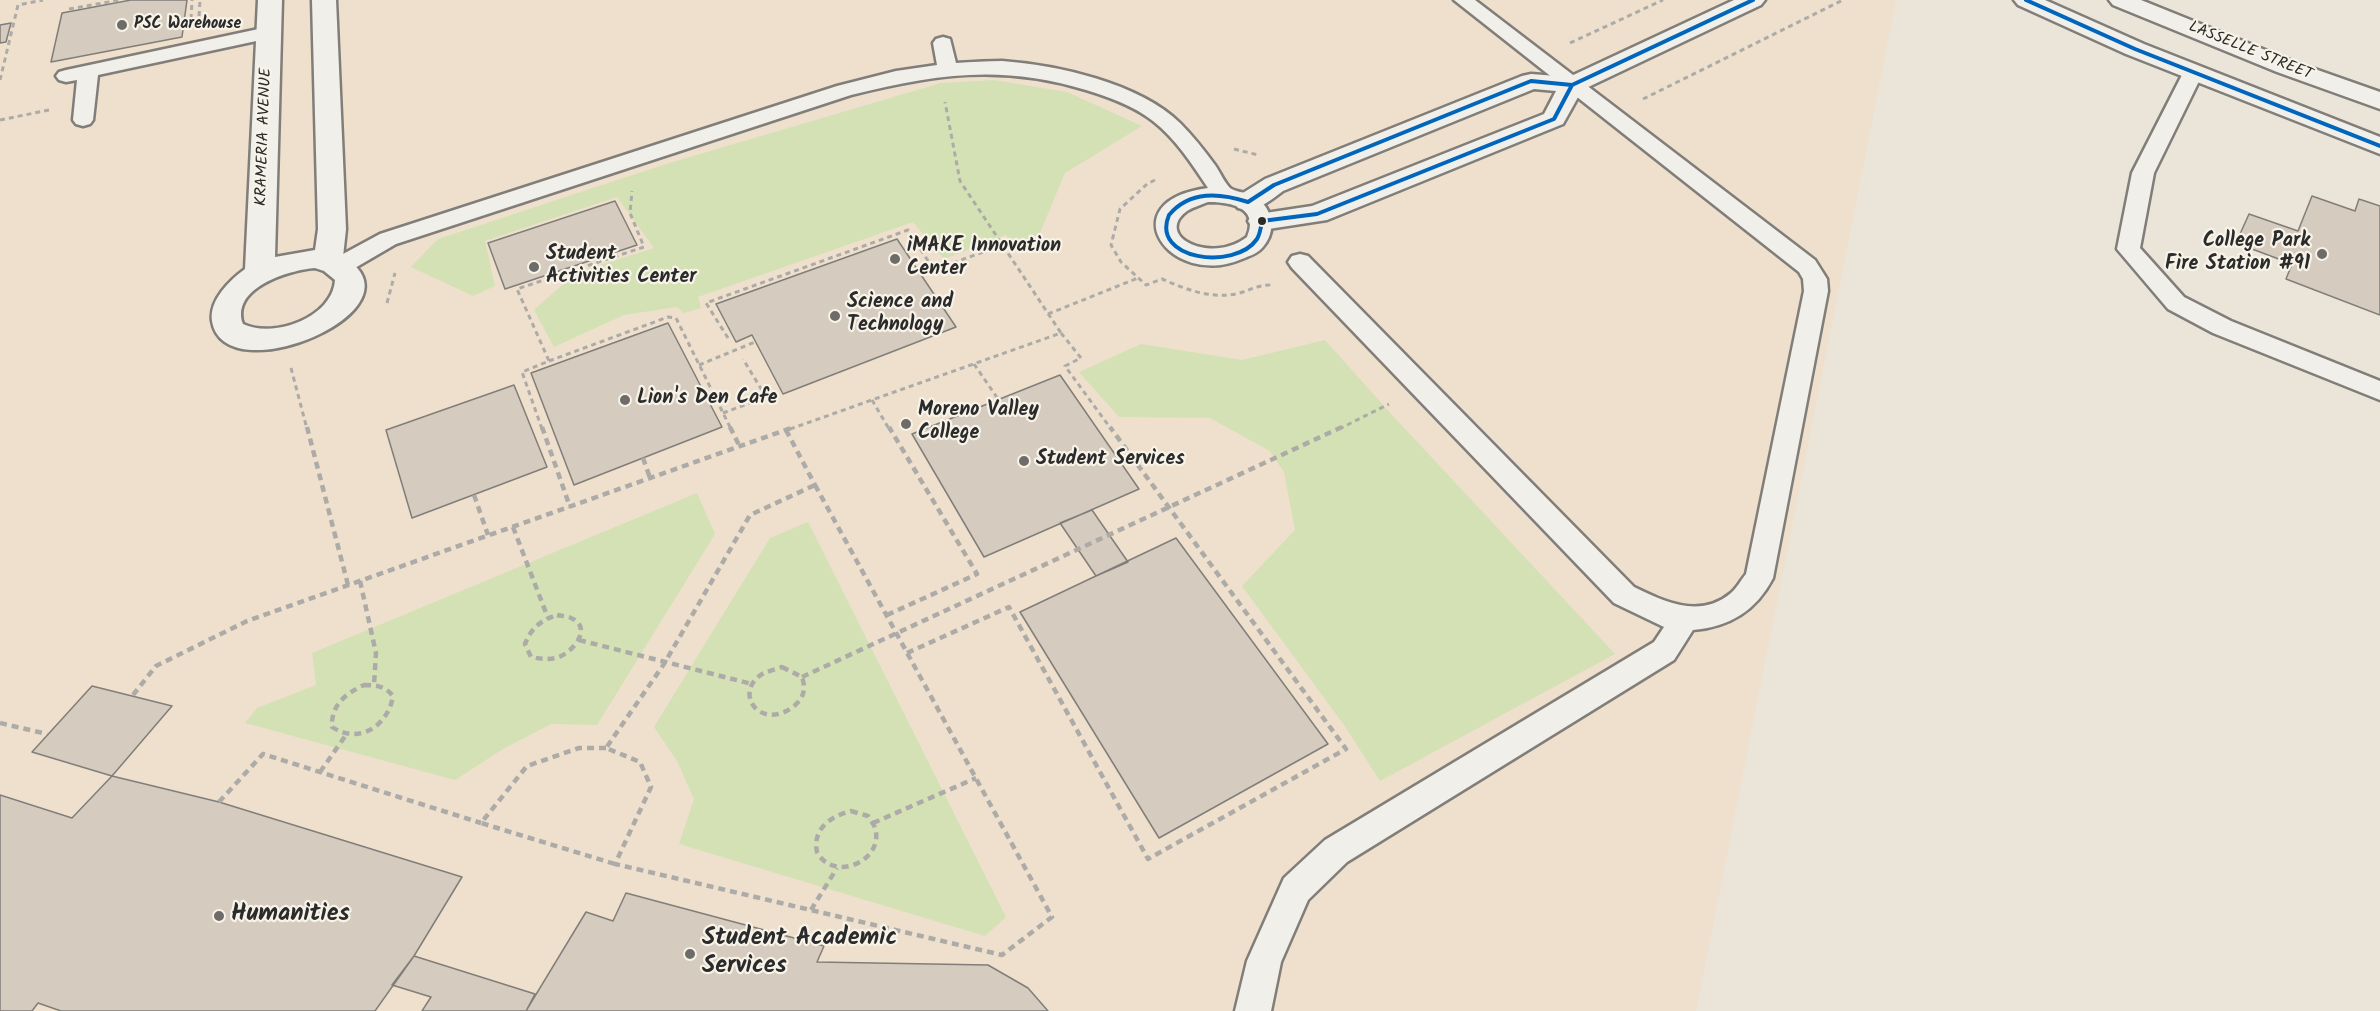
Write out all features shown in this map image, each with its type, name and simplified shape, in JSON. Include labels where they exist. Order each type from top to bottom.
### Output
[{"type":"street","name":"KRAMERIA AVENUE","points":[[259,274],[262,245],[270,0]]},
{"type":"street","points":[[324,0],[334,263]]},
{"type":"street","points":[[1245,206],[1274,185],[1531,81],[1572,85],[1753,0]]},
{"type":"street","points":[[2026,0],[2193,73],[2380,146]]},
{"type":"street","name":"LASSELLE STREET","points":[[2121,0],[2286,67],[2380,101]]},
{"type":"street","points":[[1245,206],[1317,214],[1554,119],[1572,85]]},
{"type":"street","points":[[302,260],[334,263],[348,273],[351,282],[349,293],[342,306],[312,327],[272,339],[254,339],[240,335],[230,328],[226,318],[227,307],[233,295],[259,274],[302,260]]},
{"type":"lane","points":[[1300,262],[1624,595],[1661,614],[1685,619],[1715,616],[1741,601],[1759,578],[1816,291],[1815,279],[1807,266],[1463,0]]},
{"type":"lane","points":[[66,76],[268,33]]},
{"type":"lane","points":[[943,43],[947,68]]},
{"type":"lane","points":[[334,263],[388,239],[856,86],[947,68],[999,66],[1042,71],[1087,81],[1124,96],[1160,116],[1190,144],[1245,206]]},
{"type":"lane","points":[[83,111],[88,71]]},
{"type":"lane","points":[[2193,73],[2143,173],[2128,249],[2176,303],[2222,327],[2380,391]]},
{"type":"lane","points":[[1253,1011],[1264,961],[1296,889],[1336,851],[1664,651],[1685,619]]},
{"type":"path","points":[[0,80],[18,5],[44,0]]},
{"type":"path","points":[[69,9],[120,0]]},
{"type":"path","points":[[199,20],[200,0]]},
{"type":"path","points":[[908,653],[1009,607],[1148,859],[1346,749],[1065,366],[1081,358],[1048,314],[960,181],[944,99]]},
{"type":"path","points":[[0,120],[83,111]]},
{"type":"path","points":[[549,361],[517,290],[644,247],[630,213]]},
{"type":"path","points":[[728,338],[706,303],[908,230],[934,270],[1002,245]]},
{"type":"path","points":[[383,309],[392,290],[396,265]]},
{"type":"path","points":[[1048,314],[1138,278]]},
{"type":"path","points":[[570,507],[522,372],[668,317],[676,318],[740,447]]},
{"type":"path","points":[[133,695],[156,666],[247,621],[1061,333]]},
{"type":"path","points":[[699,365],[755,342]]},
{"type":"path","points":[[723,413],[766,397],[743,359]]},
{"type":"path","points":[[301,364],[291,368],[348,585]]},
{"type":"path","points":[[974,364],[998,399]]},
{"type":"path","points":[[872,400],[977,574],[887,615]]},
{"type":"path","points":[[802,677],[1282,457],[1395,401]]},
{"type":"path","points":[[219,802],[263,754],[615,864],[1002,955],[1052,916],[786,430]]},
{"type":"path","points":[[643,458],[650,478]]},
{"type":"path","points":[[606,748],[664,664],[750,515],[815,485]]},
{"type":"path","points":[[474,495],[488,536]]},
{"type":"path","points":[[513,527],[548,618]]},
{"type":"path","points":[[360,581],[376,653],[374,685]]},
{"type":"path","points":[[557,615],[572,617],[581,626],[579,640],[574,648],[557,659],[548,661],[531,657],[525,644],[527,636],[538,622],[548,618],[557,615]]},
{"type":"path","points":[[579,640],[664,664],[752,684]]},
{"type":"path","points":[[782,667],[802,677],[804,692],[801,700],[786,713],[767,716],[752,708],[749,700],[752,684],[764,672],[782,667]]},
{"type":"path","points":[[374,685],[389,690],[393,696],[390,712],[384,721],[366,732],[346,735],[332,727],[332,711],[337,703],[354,689],[374,685]]},
{"type":"path","points":[[0,723],[47,734]]},
{"type":"path","points":[[320,772],[346,735]]},
{"type":"path","points":[[481,823],[527,766],[579,748],[606,748],[640,762],[651,787],[615,864]]},
{"type":"path","points":[[873,823],[976,778]]},
{"type":"path","points":[[851,811],[868,816],[873,823],[876,840],[867,858],[846,868],[837,868],[827,864],[816,850],[816,841],[825,823],[833,817],[851,811]]},
{"type":"path","points":[[811,910],[837,868]]},
{"type":"shaded area","name":"Moreno Valley College","points":[[0,0],[1896,0],[1696,1011],[0,1011]]},
{"type":"green space","points":[[994,80],[1067,92],[1142,126],[1065,173],[1039,235],[1015,245],[1006,235],[944,259],[913,222],[698,297],[701,308],[684,313],[677,307],[624,315],[554,347],[534,310],[577,272],[654,248],[617,197],[485,241],[495,286],[473,296],[411,267],[438,239],[666,164],[941,83]]},
{"type":"green space","points":[[1325,340],[1615,654],[1380,781],[1344,725],[1242,586],[1295,530],[1284,472],[1270,451],[1210,418],[1119,417],[1079,372],[1141,344],[1242,360]]},
{"type":"green space","points":[[697,493],[715,534],[597,725],[551,724],[503,749],[455,780],[245,723],[257,708],[316,685],[312,653]]},
{"type":"green space","points":[[808,522],[1006,917],[985,936],[679,844],[694,799],[677,761],[654,727],[770,538]]},
{"type":"building","name":"PSC Warehouse","points":[[131,0],[187,0],[182,37],[51,62],[62,13]]},
{"type":"building","points":[[11,23],[6,42],[0,43],[0,25]]},
{"type":"building","name":"College Park Fire Station #91","points":[[2312,196],[2355,211],[2359,199],[2380,206],[2380,315],[2286,279],[2292,264],[2236,243],[2249,214],[2298,231]]},
{"type":"building","name":"Student Activities Center","points":[[615,201],[637,245],[505,289],[488,243]]},
{"type":"building","name":"Science and Technology","points":[[897,239],[956,327],[783,394],[752,335],[736,342],[716,304]]},
{"type":"building","name":"Lion's Den Cafe","points":[[668,323],[722,427],[574,485],[531,373]]},
{"type":"building","name":"Student Services","points":[[1060,375],[1139,489],[984,557],[912,434]]},
{"type":"building","points":[[514,385],[547,467],[412,518],[386,430]]},
{"type":"building","points":[[1092,510],[1128,562],[1096,576],[1060,523]]},
{"type":"building","points":[[1176,538],[1328,744],[1159,838],[1020,612]]},
{"type":"building","points":[[92,686],[172,706],[112,776],[32,752]]},
{"type":"building","name":"Humanities","points":[[112,776],[219,802],[462,877],[414,956],[375,1011],[61,1011],[38,1003],[32,1011],[0,1011],[0,795],[72,818]]},
{"type":"building","name":"Student Academic Services","points":[[626,893],[824,946],[817,962],[988,965],[1028,988],[1048,1011],[526,1011],[586,912],[613,921]]},
{"type":"building","points":[[414,956],[535,994],[526,1011],[422,1011],[431,997],[392,985]]},
{"type":"transit line","points":[[1572,85],[1753,0]]},
{"type":"transit line","points":[[2026,0],[2135,49],[2380,146]]},
{"type":"transit line","points":[[1531,81],[1572,85],[1554,119],[1317,214],[1262,221],[1257,239],[1239,253],[1214,258],[1188,253],[1170,239],[1166,230],[1169,215],[1175,208],[1190,199],[1212,195],[1248,202],[1274,185],[1531,81]]},
{"type":"place","name":"PSC Warehouse","points":[[122,25]]},
{"type":"place","name":"College Park Fire Station #91","points":[[2322,254]]},
{"type":"place","name":"iMAKE Innovation Center","points":[[895,259]]},
{"type":"place","name":"Student Activities Center","points":[[534,267]]},
{"type":"place","name":"Science and Technology","points":[[835,316]]},
{"type":"place","name":"Lion's Den Cafe","points":[[625,400]]},
{"type":"place","name":"Moreno Valley College","points":[[906,424]]},
{"type":"place","name":"Student Services","points":[[1024,461]]},
{"type":"place","name":"Humanities","points":[[219,916]]},
{"type":"place","name":"Student Academic Services","points":[[690,954]]}]
